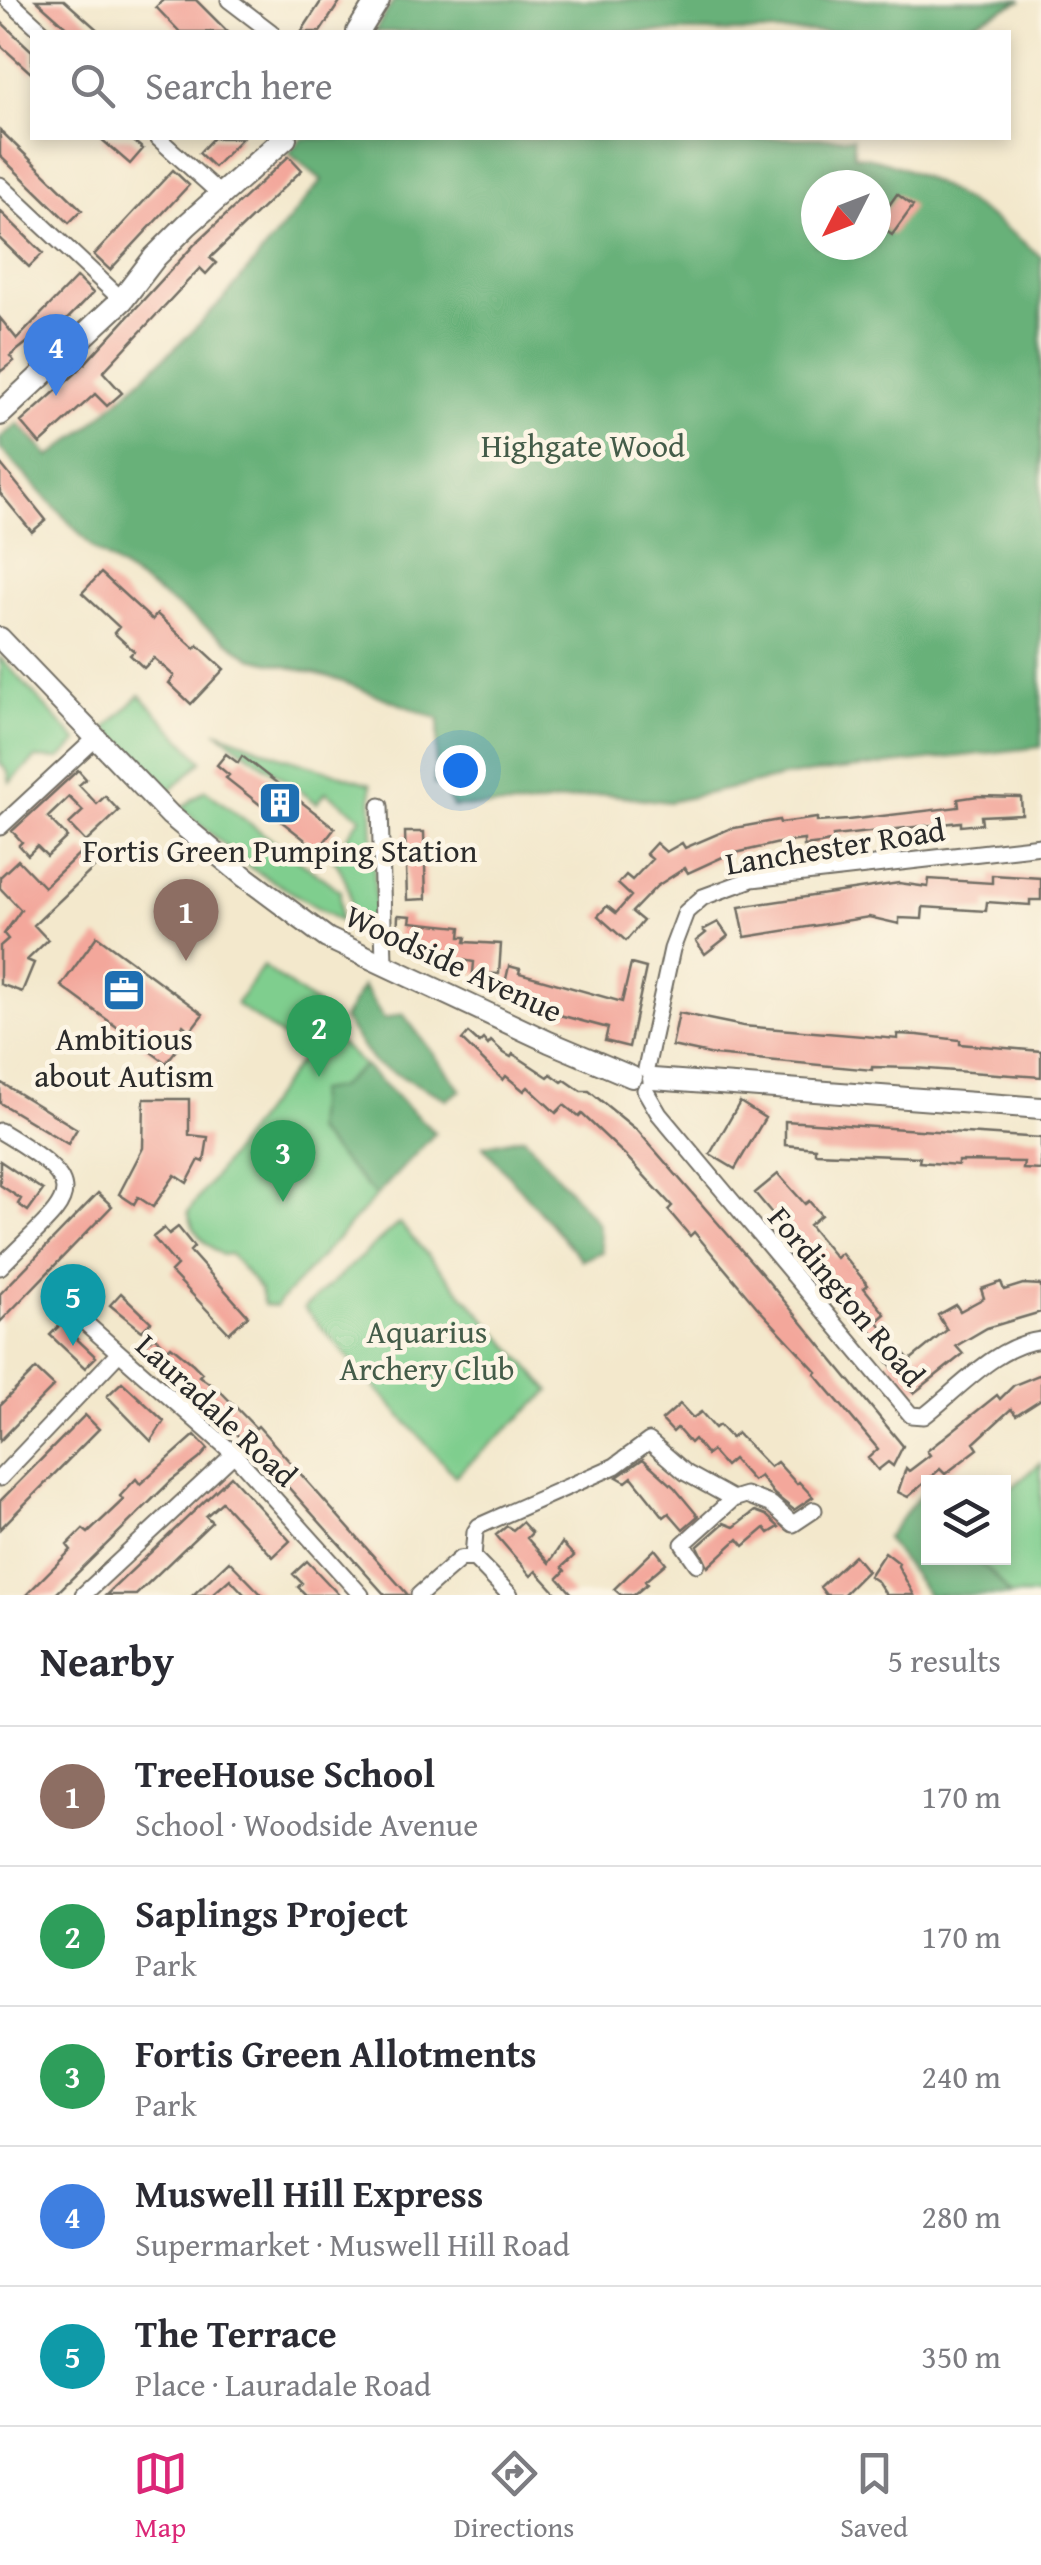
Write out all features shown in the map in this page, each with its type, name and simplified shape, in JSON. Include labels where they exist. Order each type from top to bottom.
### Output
[{"type":"main road","points":[[359,30],[378,0]]},
{"type":"main road","points":[[0,414],[122,300],[156,257],[283,140]]},
{"type":"street","points":[[8,0],[41,30]]},
{"type":"street","points":[[229,0],[268,30]]},
{"type":"street","points":[[160,140],[221,195]]},
{"type":"street","points":[[0,185],[122,300]]},
{"type":"street","name":"Woodside Avenue","points":[[0,638],[170,815],[245,878],[352,952],[384,963],[550,1042],[644,1079],[1041,1108]]},
{"type":"street","points":[[0,827],[94,739]]},
{"type":"street","points":[[380,806],[384,963]]},
{"type":"street","name":"Lanchester Road","points":[[644,1079],[672,949],[686,912],[703,896],[752,879],[1041,846]]},
{"type":"street","name":"Fordington Road","points":[[644,1079],[660,1114],[910,1415],[924,1416],[1021,1342],[1041,1340]]},
{"type":"street","points":[[0,1131],[45,1158],[66,1185],[62,1204],[0,1267]]},
{"type":"street","name":"Lauradale Road","points":[[73,1312],[234,1454],[362,1595]]},
{"type":"street","points":[[0,1478],[118,1354]]},
{"type":"street","points":[[473,1557],[479,1526],[616,1466],[648,1440],[686,1474],[733,1500]]},
{"type":"street","points":[[84,1595],[234,1454]]},
{"type":"street","points":[[698,1564],[683,1544],[733,1500],[746,1495],[772,1506],[793,1524],[814,1510]]},
{"type":"street","points":[[419,1595],[465,1556],[473,1557],[510,1595]]},
{"type":"green space","points":[[394,0],[1022,0],[958,30],[375,30]]},
{"type":"green space","name":"Highgate Wood","points":[[300,140],[853,140],[854,156],[902,168],[953,193],[1041,257],[1041,747],[788,776],[669,802],[605,794],[528,806],[453,807],[446,787],[434,784],[439,719],[330,677],[251,658],[94,549],[0,448],[0,438],[18,424],[50,457],[89,427],[230,292],[322,180],[289,153]]},
{"type":"green space","points":[[0,657],[78,742],[60,759],[36,758],[10,782],[0,763]]},
{"type":"green space","points":[[140,695],[202,761],[168,793],[106,728]]},
{"type":"green space","points":[[216,731],[371,784],[377,943],[348,926],[349,890],[332,857],[361,817],[326,792],[317,803]]},
{"type":"green space","points":[[205,790],[340,891],[340,921],[251,868],[181,808]]},
{"type":"green space","points":[[263,966],[317,1005],[289,1042],[236,1004]]},
{"type":"green space","points":[[363,986],[384,1019],[403,1014],[461,1090],[447,1099],[374,1063],[343,1019]]},
{"type":"green space","points":[[324,1028],[364,1066],[337,1088],[314,1131],[376,1196],[276,1306],[264,1305],[260,1289],[230,1254],[222,1255],[200,1237],[188,1212]]},
{"type":"green space","points":[[364,1066],[435,1133],[376,1196],[314,1131],[317,1091],[337,1088]]},
{"type":"green space","points":[[524,1137],[598,1224],[602,1252],[582,1260],[483,1146]]},
{"type":"green space","name":"Aquarius Archery Club","points":[[399,1223],[550,1391],[455,1476],[304,1308]]},
{"type":"green space","points":[[1041,1463],[1041,1595],[932,1595],[886,1538],[921,1494],[921,1565],[1011,1565],[1011,1488]]},
{"type":"green space","points":[[921,1494],[921,1565],[981,1565],[1010,1595],[928,1595],[886,1538]]},
{"type":"building","points":[[36,0],[64,0],[98,30],[70,30]]},
{"type":"building","points":[[163,0],[196,0],[226,30],[178,30],[156,7]]},
{"type":"building","points":[[322,0],[341,0],[321,30],[302,30]]},
{"type":"building","points":[[0,21],[30,49],[30,72],[0,45]]},
{"type":"building","points":[[0,130],[82,210],[69,223],[0,156]]},
{"type":"building","points":[[102,140],[132,140],[143,149],[130,164]]},
{"type":"building","points":[[211,140],[240,140],[214,167],[199,153]]},
{"type":"building","points":[[289,156],[302,170],[210,258],[216,263],[206,274],[200,268],[103,372],[122,393],[107,406],[95,394],[40,444],[21,422],[76,373],[195,244]]},
{"type":"building","points":[[173,170],[189,185],[110,270],[94,255]]},
{"type":"building","points":[[897,194],[913,206],[892,235],[891,234],[891,203]]},
{"type":"building","points":[[0,211],[43,253],[29,267],[0,239]]},
{"type":"building","points":[[77,277],[93,293],[41,346],[33,338],[10,356],[14,361],[0,372],[0,318],[17,339]]},
{"type":"building","points":[[0,463],[46,520],[32,532],[0,493]]},
{"type":"building","points":[[101,573],[152,620],[157,614],[224,669],[191,704],[169,683],[174,676],[154,658],[144,668],[130,655],[134,651],[114,633],[119,627],[82,593]]},
{"type":"building","name":"Fortis Green Pumping Station","points":[[226,754],[238,763],[242,756],[335,828],[318,850],[226,778],[229,775],[217,765]]},
{"type":"building","points":[[78,770],[86,779],[79,785],[97,804],[105,796],[119,811],[86,842],[69,824],[83,811],[69,797],[48,817],[67,837],[47,856],[37,846],[28,855],[12,831]]},
{"type":"building","points":[[1021,797],[1022,814],[981,816],[982,824],[961,826],[961,822],[833,836],[834,841],[804,846],[804,840],[779,843],[727,855],[688,873],[685,868],[657,886],[632,912],[643,921],[626,941],[598,916],[607,906],[616,913],[631,896],[618,884],[626,875],[632,880],[652,859],[646,854],[656,843],[666,852],[729,829],[779,820],[848,820],[959,807],[958,799]]},
{"type":"building","points":[[405,832],[424,832],[426,899],[407,900]]},
{"type":"building","points":[[83,850],[97,865],[34,925],[48,940],[27,960],[34,963],[22,992],[0,984],[0,946],[8,939],[4,934],[21,910],[0,888],[0,877],[18,860],[44,887]]},
{"type":"building","points":[[992,875],[1041,878],[1041,900],[1030,900],[1030,905],[987,902],[986,911],[923,907],[922,919],[899,918],[899,924],[869,917],[745,937],[739,907],[899,883],[928,887],[929,879],[992,883]]},
{"type":"building","points":[[398,915],[411,916],[410,922],[461,927],[460,937],[466,937],[465,942],[501,944],[499,974],[473,973],[474,962],[419,953],[419,945],[397,942]]},
{"type":"building","points":[[718,922],[728,936],[705,954],[696,941],[706,933],[703,930]]},
{"type":"building","points":[[97,936],[203,1014],[190,1031],[183,1025],[169,1043],[177,1049],[166,1063],[61,986]]},
{"type":"building","points":[[631,964],[646,968],[629,1047],[605,1041],[608,1028],[552,1013],[554,1006],[549,1002],[503,992],[509,966],[520,969],[519,973],[622,1002]]},
{"type":"building","points":[[679,1013],[743,1026],[898,1039],[898,1034],[918,1035],[960,1040],[960,1044],[1041,1051],[1041,1077],[913,1068],[872,1070],[714,1055],[672,1046]]},
{"type":"building","points":[[468,1033],[479,1043],[483,1039],[488,1045],[491,1041],[504,1053],[511,1057],[513,1054],[548,1077],[551,1074],[581,1091],[589,1091],[638,1131],[903,1446],[893,1466],[888,1462],[878,1470],[868,1458],[878,1449],[817,1372],[694,1232],[690,1236],[668,1210],[672,1206],[625,1155],[582,1114],[579,1117],[564,1105],[556,1113],[528,1087],[524,1091],[506,1076],[503,1080],[462,1040]]},
{"type":"building","points":[[0,1082],[77,1129],[68,1144],[0,1103]]},
{"type":"building","points":[[144,1099],[189,1099],[189,1135],[208,1137],[204,1162],[199,1160],[187,1183],[175,1175],[153,1207],[138,1197],[134,1204],[119,1194],[143,1148]]},
{"type":"building","points":[[740,1102],[765,1118],[735,1169],[710,1154]]},
{"type":"building","points":[[785,1121],[1041,1138],[1041,1170],[1023,1169],[1024,1162],[958,1161],[958,1165],[919,1162],[920,1157],[815,1153],[815,1148],[785,1145]]},
{"type":"building","points":[[0,1161],[43,1190],[28,1211],[18,1204],[21,1199],[0,1185]]},
{"type":"building","points":[[778,1174],[805,1204],[809,1201],[821,1215],[809,1225],[836,1258],[841,1253],[868,1285],[864,1288],[885,1314],[877,1321],[887,1333],[879,1341],[755,1193]]},
{"type":"building","points":[[98,1193],[112,1206],[0,1322],[0,1294]]},
{"type":"building","points":[[178,1227],[194,1247],[190,1251],[248,1316],[229,1333],[171,1272],[177,1266],[153,1237],[164,1228],[169,1234]]},
{"type":"building","points":[[1001,1282],[1004,1290],[1023,1284],[1041,1285],[1041,1312],[987,1328],[956,1346],[963,1354],[914,1393],[887,1361],[901,1350],[910,1360],[947,1330],[938,1315],[956,1305],[960,1311],[984,1298],[981,1289]]},
{"type":"building","points":[[121,1293],[151,1322],[142,1331],[110,1305]]},
{"type":"building","points":[[61,1324],[96,1357],[85,1368],[50,1335]]},
{"type":"building","points":[[154,1336],[193,1364],[202,1373],[199,1376],[258,1426],[408,1595],[385,1595],[245,1439],[142,1349]]},
{"type":"building","points":[[36,1369],[54,1386],[0,1441],[0,1405]]},
{"type":"building","points":[[1041,1374],[1041,1399],[1016,1415],[1011,1409],[974,1443],[978,1449],[945,1474],[940,1469],[933,1475],[921,1475],[921,1486],[908,1497],[898,1492],[906,1468],[909,1471],[930,1455],[927,1451],[1014,1385]]},
{"type":"building","points":[[122,1382],[164,1421],[151,1441],[107,1396]]},
{"type":"building","points":[[680,1404],[693,1418],[701,1412],[731,1438],[737,1433],[770,1467],[777,1462],[813,1497],[794,1510],[760,1476],[753,1481],[733,1459],[725,1466],[712,1451],[707,1455],[694,1439],[690,1443],[677,1428],[673,1432],[662,1420]]},
{"type":"building","points":[[85,1415],[99,1429],[0,1529],[0,1501]]},
{"type":"building","points":[[195,1435],[208,1449],[199,1459],[171,1481],[55,1595],[26,1595],[71,1550],[67,1545],[83,1529],[88,1533],[123,1500],[120,1496],[136,1479],[140,1484]]},
{"type":"building","points":[[643,1459],[698,1516],[683,1529],[669,1513],[664,1517],[632,1477],[626,1482],[617,1477]]},
{"type":"building","points":[[231,1476],[290,1541],[273,1557],[222,1502],[206,1516],[212,1522],[136,1595],[106,1595]]},
{"type":"building","points":[[755,1511],[779,1527],[769,1533],[765,1528],[744,1546],[738,1539],[708,1567],[698,1546],[724,1523],[734,1527]]},
{"type":"building","points":[[522,1522],[532,1533],[527,1538],[549,1563],[562,1543],[574,1556],[562,1567],[565,1571],[558,1578],[573,1595],[558,1595],[536,1571],[531,1576],[496,1535],[507,1526],[513,1530]]},
{"type":"building","points":[[655,1549],[666,1563],[645,1581],[647,1584],[634,1595],[621,1595],[614,1589]]},
{"type":"building","points":[[885,1552],[899,1563],[914,1595],[886,1595],[869,1576]]},
{"type":"building","points":[[854,1555],[867,1571],[843,1595],[826,1595],[820,1587]]},
{"type":"building","points":[[229,1561],[262,1595],[245,1595],[230,1579],[212,1595],[193,1595]]},
{"type":"building","points":[[307,1561],[339,1595],[306,1595],[298,1587],[302,1583],[293,1574]]},
{"type":"place","name":"Muswell Hill Express","points":[[56,396]]},
{"type":"place","name":"Fortis Green Pumping Station","points":[[280,803]]},
{"type":"place","name":"TreeHouse School","points":[[186,961]]},
{"type":"place","name":"Ambitious about Autism","points":[[124,990]]},
{"type":"place","name":"Saplings Project","points":[[319,1077]]},
{"type":"place","name":"Fortis Green Allotments","points":[[283,1202]]},
{"type":"place","name":"The Terrace","points":[[73,1346]]}]
